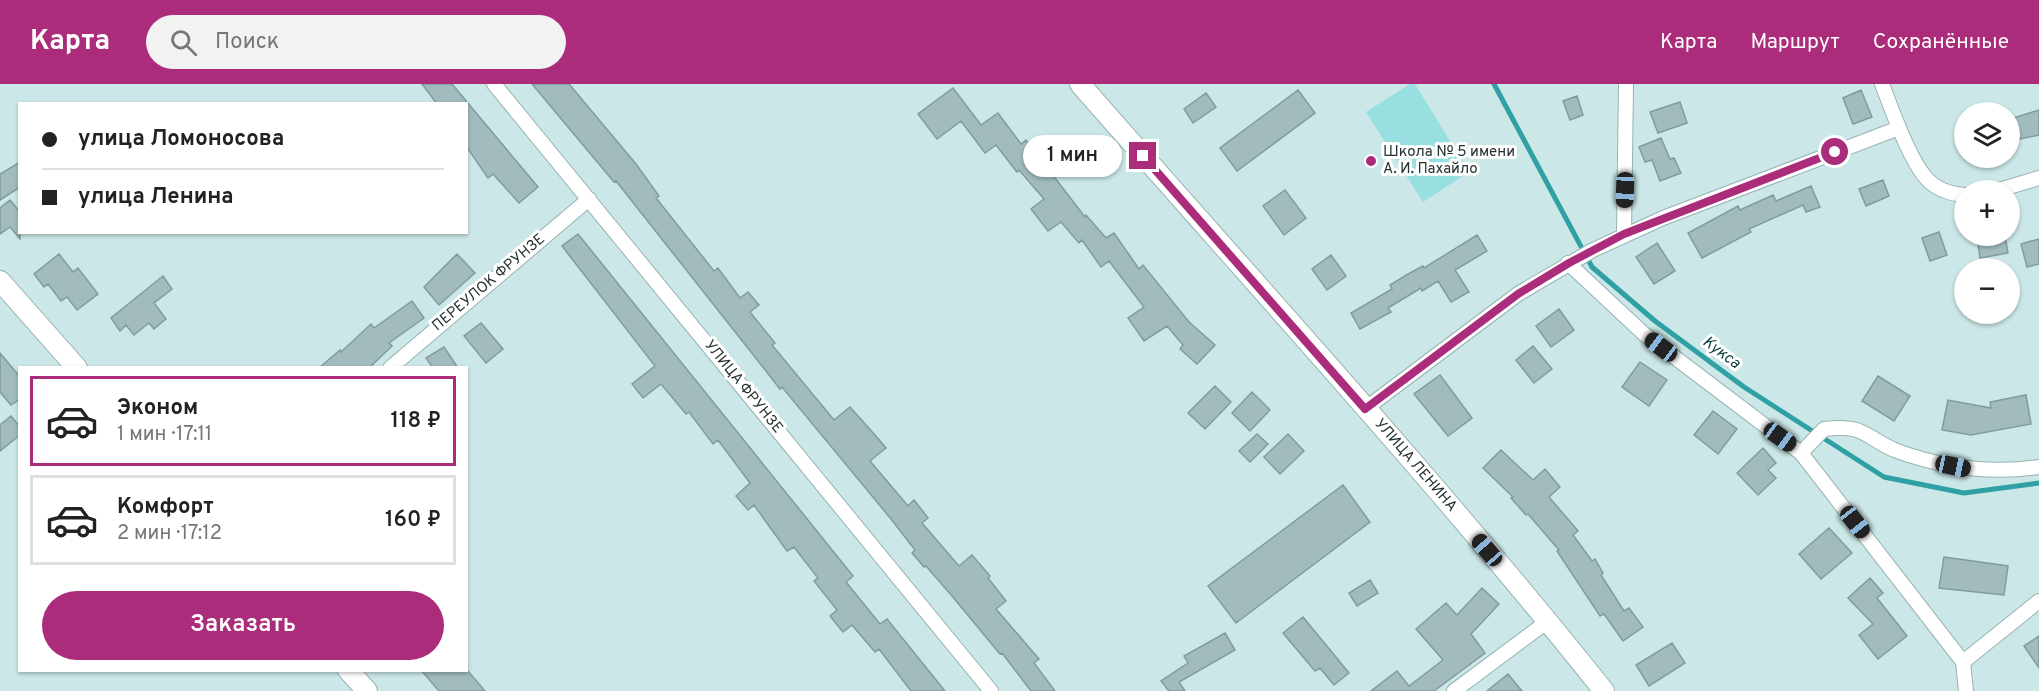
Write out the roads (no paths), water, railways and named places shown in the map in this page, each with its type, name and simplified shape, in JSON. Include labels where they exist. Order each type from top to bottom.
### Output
[{"type":"street","name":"УЛИЦА ФРУНЗЕ","points":[[494,84],[992,691]]},
{"type":"street","name":"УЛИЦА ЛЕНИНА","points":[[1080,84],[1365,409],[1548,621],[1604,691]]},
{"type":"street","points":[[1624,234],[1626,84]]},
{"type":"street","points":[[1882,84],[1899,128],[1927,179],[1949,194],[1954,194]]},
{"type":"street","points":[[1365,409],[1518,294],[1593,250],[1624,234],[1899,128]]},
{"type":"street","points":[[2020,184],[2039,178]]},
{"type":"street","name":"ПЕРЕУЛОК ФРУНЗЕ","points":[[392,366],[589,199]]},
{"type":"street","points":[[1573,261],[1644,334],[1802,453],[1963,662],[1966,691]]},
{"type":"street","points":[[0,280],[75,366]]},
{"type":"street","points":[[1802,453],[1824,429],[1860,429],[1895,450],[1973,471],[2013,471],[2039,467]]},
{"type":"street","points":[[1963,662],[2039,601]]},
{"type":"street","points":[[1454,691],[1548,621]]},
{"type":"street","points":[[350,672],[367,691]]},
{"type":"waterway","name":"Кукса","points":[[1494,84],[1592,267],[1655,321],[1744,387],[1884,477],[1964,493],[2039,483]]},
{"type":"place","name":"Школа № 5 имени А. И. Пахайло","points":[[1371,161]]}]
